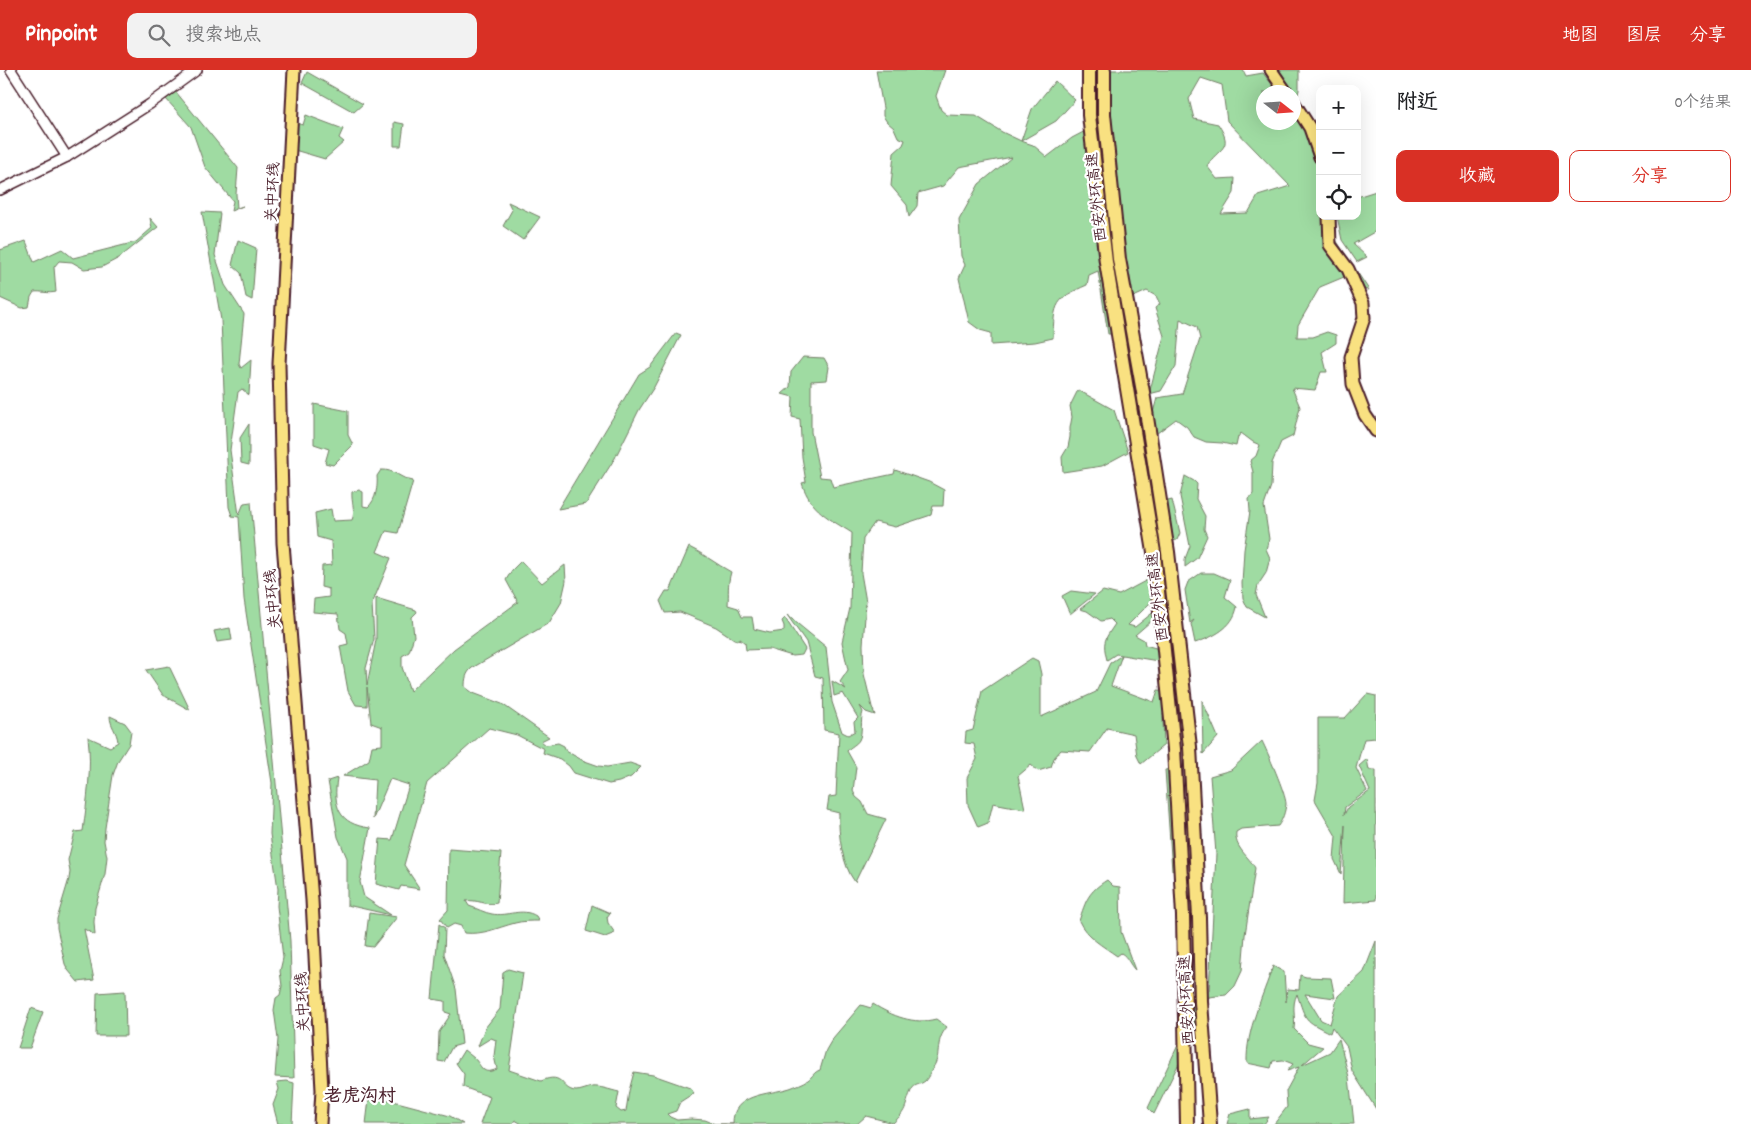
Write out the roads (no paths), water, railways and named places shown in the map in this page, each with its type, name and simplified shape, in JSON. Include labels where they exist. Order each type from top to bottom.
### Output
[{"type":"highway","name":"西安外环高速","points":[[1089,70],[1089,115],[1106,262],[1147,510],[1158,592],[1174,749],[1183,916],[1187,1124]]},
{"type":"highway","name":"西安外环高速","points":[[1104,70],[1104,114],[1119,259],[1143,392],[1168,552],[1191,766],[1199,918],[1201,1002],[1210,1124]]},
{"type":"main road","name":"关中环线","points":[[288,70],[273,364],[278,553],[306,901],[316,1090],[315,1124]]},
{"type":"main road","name":"关中环线","points":[[294,70],[279,364],[282,533],[312,900],[322,1090],[320,1124]]},
{"type":"main road","points":[[1271,70],[1281,85]]},
{"type":"main road","points":[[1301,114],[1310,128],[1316,145]]},
{"type":"main road","points":[[1329,220],[1330,246],[1348,269],[1363,303],[1364,318],[1351,357],[1353,384],[1365,416],[1376,431]]},
{"type":"street","points":[[11,70],[67,157]]},
{"type":"street","points":[[0,190],[67,157],[152,103],[197,70]]},
{"type":"district","name":"老虎沟村","points":[[360,1095]]}]
